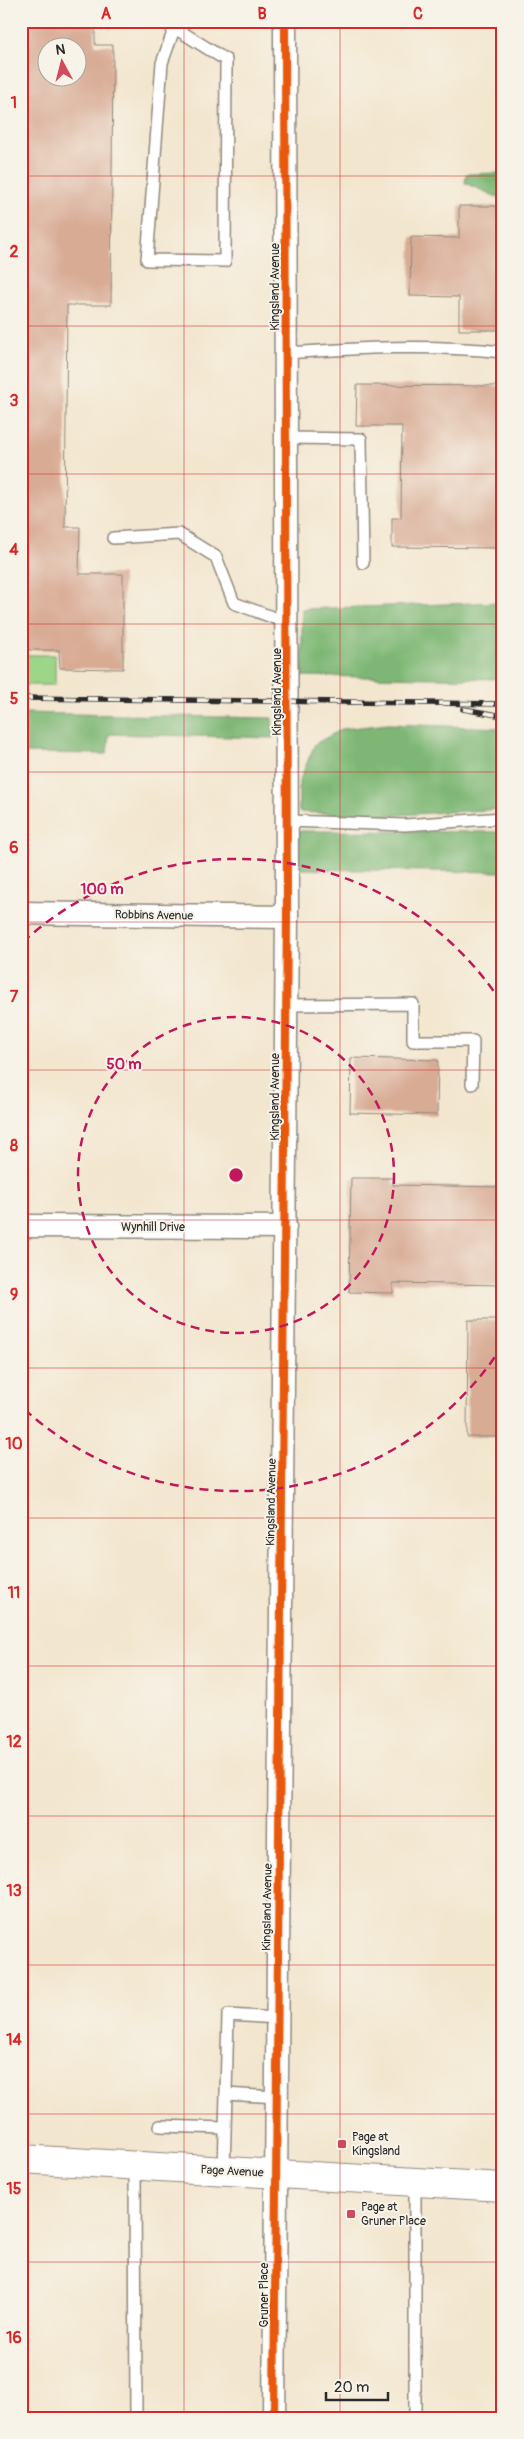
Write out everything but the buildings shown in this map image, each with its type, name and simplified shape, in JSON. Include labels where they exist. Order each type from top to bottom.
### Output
[{"type":"main road","name":"Page Avenue","points":[[21,2159],[503,2187]]},
{"type":"street","name":"Kingsland Avenue","points":[[276,2173],[288,821],[285,21]]},
{"type":"street","name":"Robbins Avenue","points":[[21,913],[287,917]]},
{"type":"street","name":"Wynhill Drive","points":[[21,1226],[285,1227]]},
{"type":"street","name":"Gruner Place","points":[[274,2418],[276,2173]]},
{"type":"lane","points":[[176,24],[226,60],[225,261],[146,260],[162,63],[176,24]]},
{"type":"lane","points":[[287,353],[347,348],[459,347],[503,352]]},
{"type":"lane","points":[[287,438],[361,439],[363,563]]},
{"type":"lane","points":[[113,538],[179,534],[216,557],[234,603],[288,623]]},
{"type":"lane","points":[[288,821],[406,825],[503,818]]},
{"type":"lane","points":[[287,1005],[413,1004],[413,1041],[473,1041],[472,1084]]},
{"type":"lane","points":[[224,2170],[228,2015],[277,2018]]},
{"type":"lane","points":[[226,2094],[276,2097]]},
{"type":"lane","points":[[160,2126],[225,2128]]},
{"type":"lane","points":[[136,2166],[136,2418]]},
{"type":"lane","points":[[415,2182],[415,2418]]},
{"type":"green space","points":[[503,173],[503,197],[497,197],[465,183],[466,174]]},
{"type":"green space","points":[[503,602],[503,679],[302,676],[302,609]]},
{"type":"green space","points":[[21,655],[55,655],[55,685],[21,685]]},
{"type":"green space","points":[[21,713],[272,718],[273,738],[109,734],[107,754],[21,753]]},
{"type":"green space","points":[[388,724],[503,728],[503,809],[378,816],[299,812],[299,782],[315,744],[342,729]]},
{"type":"green space","points":[[299,831],[503,832],[503,872],[297,869]]},
{"type":"railway","points":[[21,698],[503,704]]},
{"type":"railway","points":[[463,709],[503,716]]},
{"type":"cycle path","points":[[274,2418],[287,917],[285,21]]},
{"type":"place","name":"Page at Kingsland","points":[[342,2144]]},
{"type":"place","name":"Page at Gruner Place","points":[[351,2214]]}]
